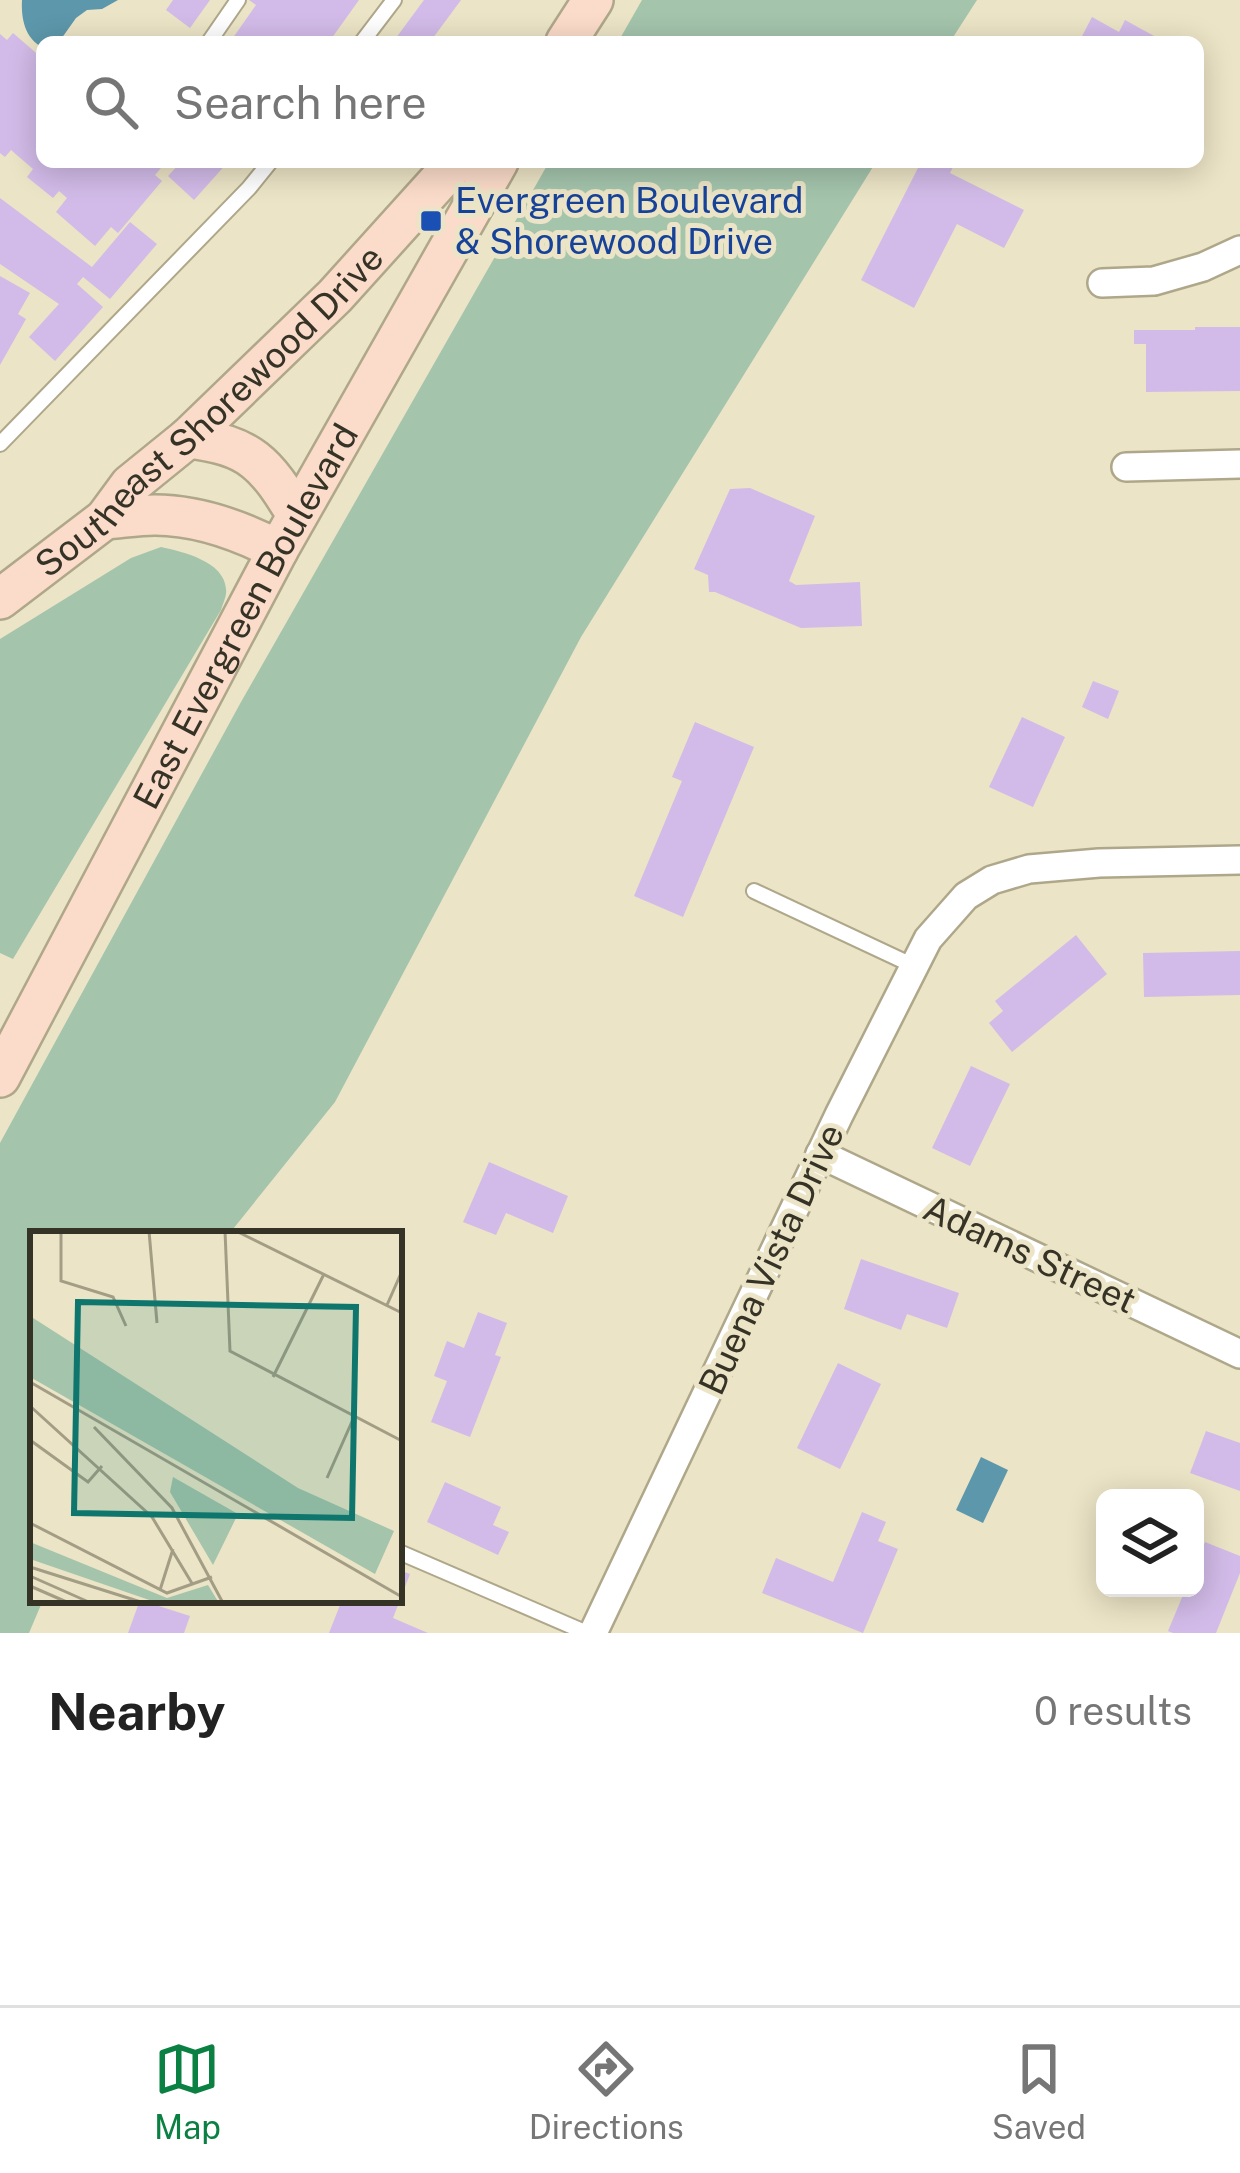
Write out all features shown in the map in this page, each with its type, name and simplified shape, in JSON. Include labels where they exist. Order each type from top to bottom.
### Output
[{"type":"street","points":[[570,36],[592,0]]},
{"type":"street","name":"Southeast Shorewood Drive","points":[[0,598],[105,520],[130,485],[188,438],[335,296],[451,168]]},
{"type":"street","name":"East Evergreen Boulevard","points":[[0,1077],[287,532],[495,168]]},
{"type":"street","points":[[1102,284],[1154,280],[1203,267],[1240,250]]},
{"type":"street","points":[[105,520],[157,515],[243,533],[287,532],[272,475],[259,461],[228,447],[188,438]]},
{"type":"street","points":[[1126,467],[1240,464]]},
{"type":"street","name":"Buena Vista Drive","points":[[590,1633],[928,939],[966,896],[992,880],[1029,868],[1240,860]]},
{"type":"street","name":"Adams Street","points":[[820,1154],[1240,1354]]},
{"type":"lane","points":[[213,36],[238,0]]},
{"type":"lane","points":[[367,36],[394,0]]},
{"type":"lane","points":[[0,444],[265,168]]},
{"type":"lane","points":[[754,891],[914,966]]},
{"type":"lane","points":[[402,1553],[590,1633]]},
{"type":"green space","points":[[642,0],[977,0],[954,36],[621,36]]},
{"type":"green space","points":[[546,168],[872,168],[581,637],[335,1102],[231,1231],[30,1231],[30,1603],[42,1603],[29,1633],[0,1633],[0,1143],[241,702]]},
{"type":"green space","points":[[161,547],[201,559],[218,571],[226,589],[221,610],[13,959],[0,953],[0,639],[131,558]]},
{"type":"water","points":[[22,0],[118,0],[102,9],[87,10],[63,36],[36,36],[36,42],[22,14]]},
{"type":"water","points":[[981,1457],[1008,1470],[983,1523],[956,1510]]},
{"type":"building","points":[[173,0],[210,0],[190,28],[166,10]]},
{"type":"building","points":[[249,0],[359,0],[333,36],[234,36],[256,5]]},
{"type":"building","points":[[424,0],[461,0],[434,36],[397,36]]},
{"type":"building","points":[[1092,17],[1119,32],[1125,20],[1154,36],[1082,36]]},
{"type":"building","points":[[13,33],[36,53],[36,168],[161,168],[155,175],[162,181],[118,233],[111,227],[95,246],[56,212],[67,198],[59,191],[53,198],[27,177],[33,169],[11,150],[5,157],[0,153],[0,34],[7,40]]},
{"type":"building","points":[[175,168],[223,168],[194,200],[168,176]]},
{"type":"building","points":[[918,168],[952,168],[950,173],[1024,210],[1004,248],[957,224],[914,308],[861,280]]},
{"type":"building","points":[[0,198],[92,267],[130,222],[157,244],[110,299],[83,277],[77,284],[103,307],[55,361],[29,337],[59,304],[0,264]]},
{"type":"building","points":[[0,276],[30,293],[18,314],[26,319],[0,365]]},
{"type":"building","points":[[1240,327],[1240,391],[1146,392],[1146,344],[1134,344],[1134,330]]},
{"type":"building","points":[[750,488],[815,516],[789,581],[796,585],[860,582],[862,626],[801,628],[709,592],[708,575],[694,569],[730,489]]},
{"type":"building","points":[[1093,681],[1119,691],[1108,719],[1082,707]]},
{"type":"building","points":[[1022,717],[1065,737],[1033,807],[989,787]]},
{"type":"building","points":[[695,722],[754,747],[683,917],[634,896],[682,781],[672,777]]},
{"type":"building","points":[[1076,935],[1107,974],[1012,1052],[989,1023],[1003,1011],[995,1001]]},
{"type":"building","points":[[1240,951],[1240,995],[1144,997],[1143,953]]},
{"type":"building","points":[[971,1066],[1010,1084],[970,1166],[932,1148]]},
{"type":"building","points":[[489,1162],[568,1196],[553,1233],[506,1213],[496,1235],[463,1222]]},
{"type":"building","points":[[861,1259],[959,1293],[947,1328],[907,1314],[901,1330],[844,1309]]},
{"type":"building","points":[[478,1312],[507,1323],[495,1355],[501,1357],[470,1437],[431,1422],[447,1381],[434,1376],[447,1341],[464,1348]]},
{"type":"building","points":[[838,1363],[881,1384],[840,1469],[797,1448]]},
{"type":"building","points":[[1206,1431],[1240,1443],[1240,1491],[1190,1473]]},
{"type":"building","points":[[445,1482],[501,1507],[493,1525],[509,1532],[498,1555],[427,1522]]},
{"type":"building","points":[[862,1512],[886,1522],[878,1541],[898,1549],[863,1633],[762,1593],[776,1558],[833,1582]]},
{"type":"building","points":[[1204,1544],[1240,1556],[1240,1573],[1216,1633],[1173,1633],[1168,1631],[1182,1597],[1204,1597]]},
{"type":"building","points":[[402,1571],[410,1574],[402,1595]]},
{"type":"building","points":[[139,1603],[190,1616],[184,1633],[128,1633]]},
{"type":"building","points":[[341,1603],[399,1603],[393,1618],[428,1633],[329,1633]]},
{"type":"place","name":"Evergreen Boulevard & Shorewood Drive","points":[[431,221]]}]
